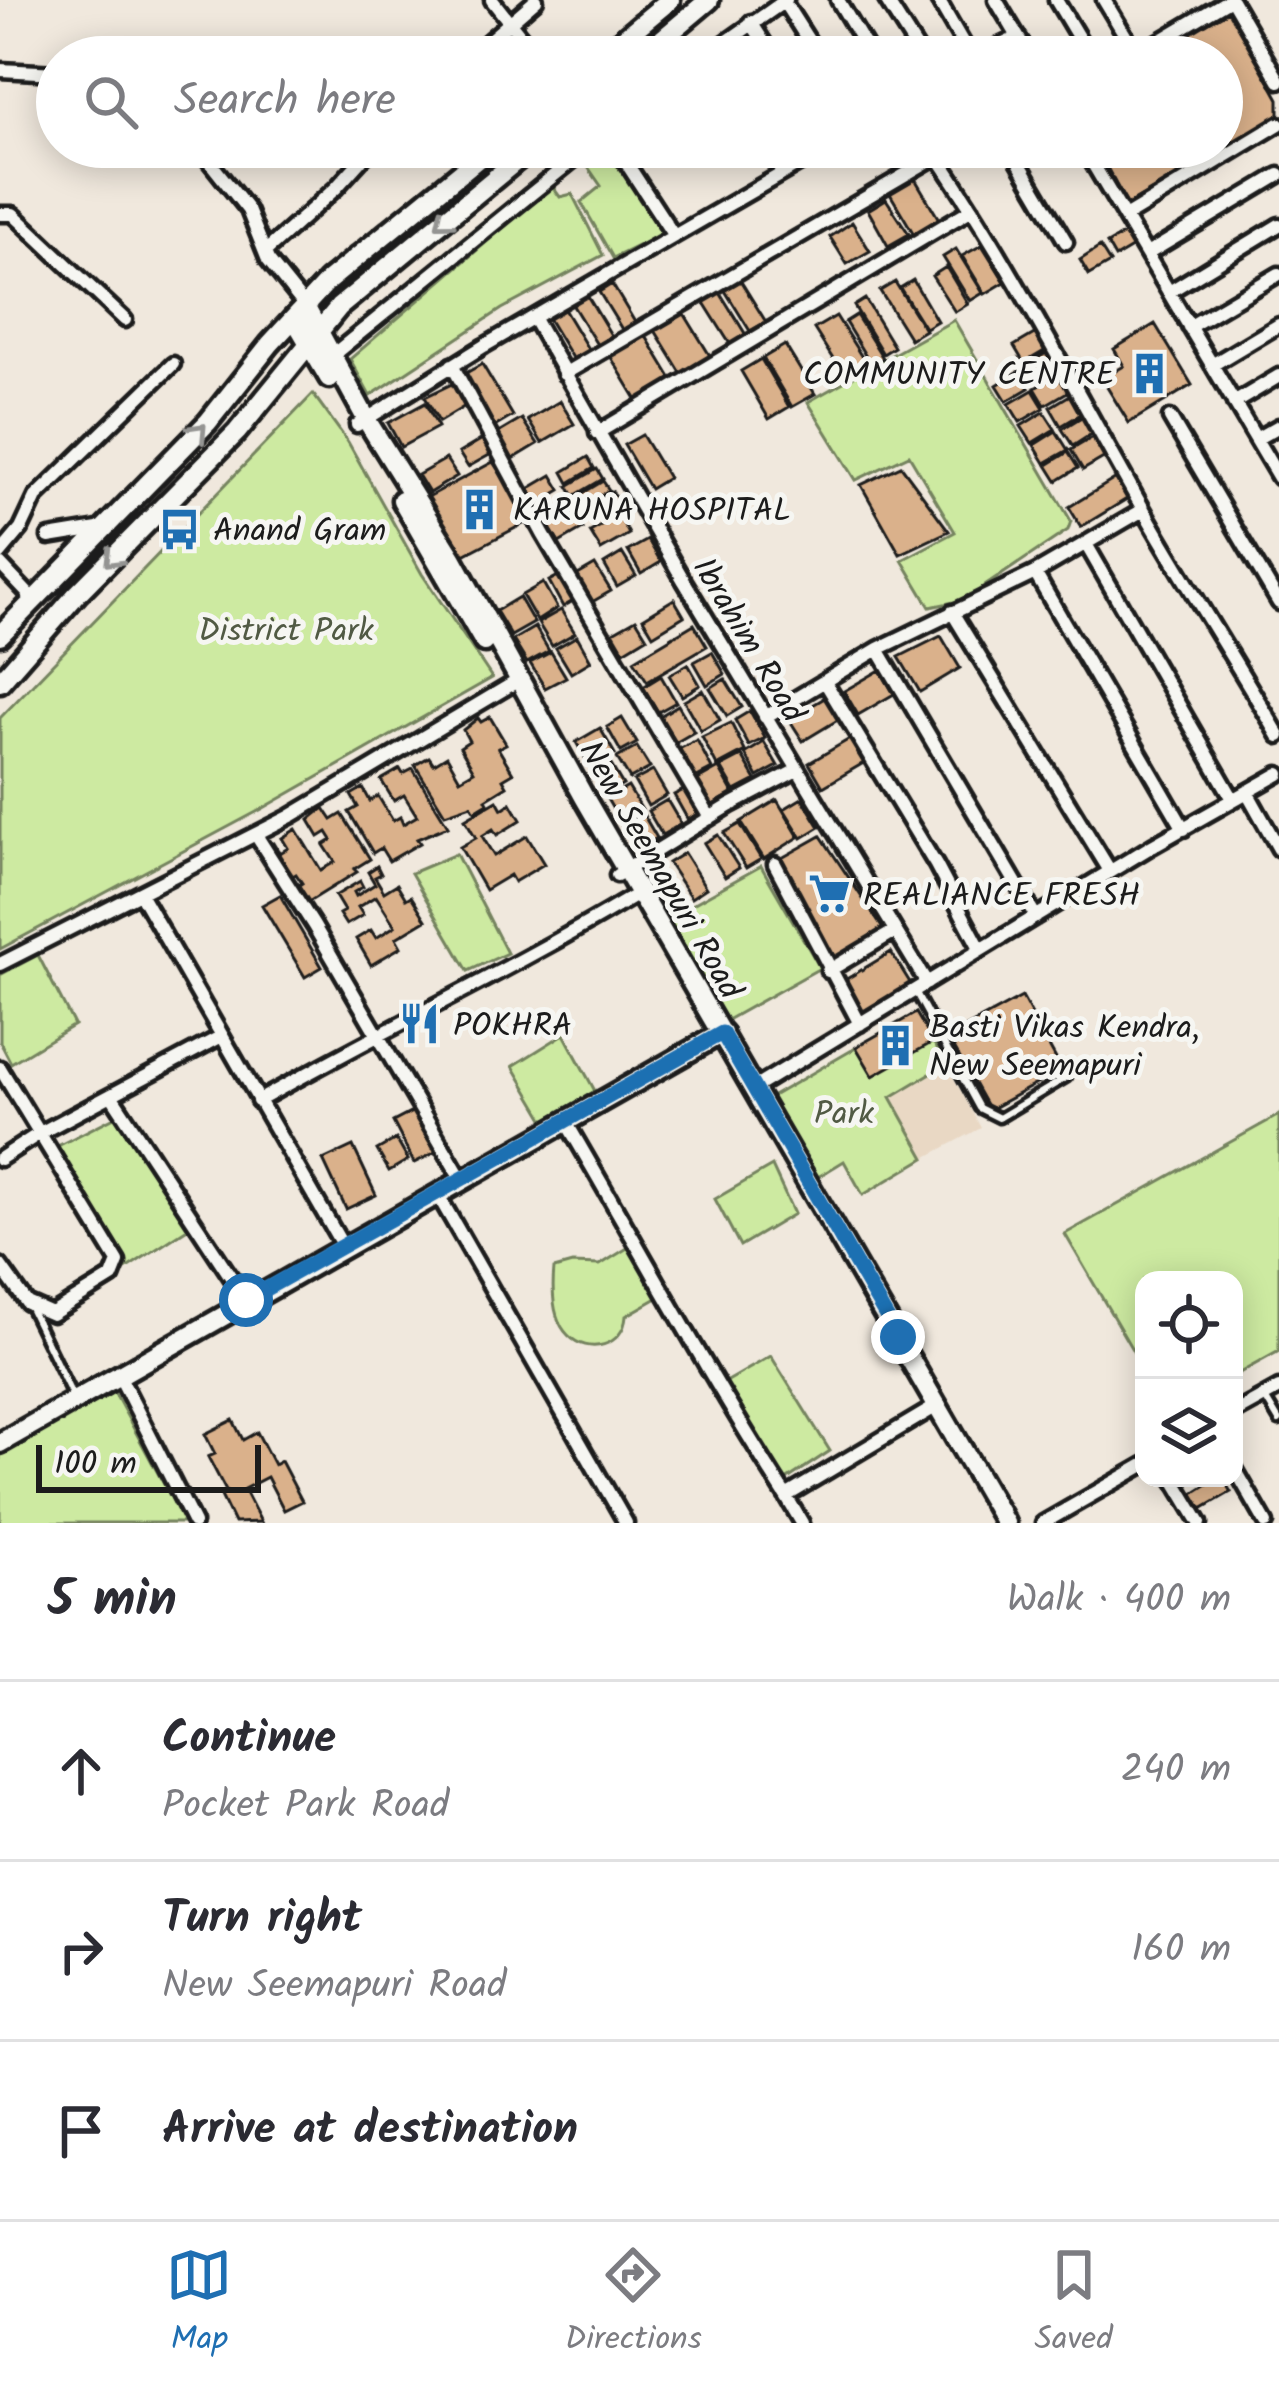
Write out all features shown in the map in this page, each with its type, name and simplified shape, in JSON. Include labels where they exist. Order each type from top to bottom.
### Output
[{"type":"main road","points":[[626,36],[670,0]]},
{"type":"main road","points":[[666,36],[709,0]]},
{"type":"main road","points":[[0,635],[208,422],[328,281],[466,168]]},
{"type":"main road","points":[[0,682],[76,594],[237,432],[339,307],[508,168]]},
{"type":"main road","name":"New Seemapuri Road","points":[[300,312],[1000,1523]]},
{"type":"main road","name":"New Seemapuri Road","points":[[622,873],[631,898],[754,1088],[1000,1523]]},
{"type":"main road","points":[[0,1443],[717,1036]]},
{"type":"street","points":[[492,0],[521,36]]},
{"type":"street","points":[[494,36],[536,0]]},
{"type":"street","points":[[838,0],[859,36]]},
{"type":"street","points":[[886,0],[909,36]]},
{"type":"street","points":[[938,0],[961,36]]},
{"type":"street","points":[[996,0],[1017,36]]},
{"type":"street","points":[[1056,0],[1077,36]]},
{"type":"street","points":[[1105,0],[1124,36]]},
{"type":"street","points":[[1169,36],[1230,0],[1279,81]]},
{"type":"street","points":[[735,36],[785,1],[806,36]]},
{"type":"street","points":[[751,22],[759,36]]},
{"type":"street","points":[[0,70],[36,72]]},
{"type":"street","points":[[1243,146],[1279,124]]},
{"type":"street","points":[[215,168],[248,210],[268,260],[300,312]]},
{"type":"street","points":[[267,250],[355,168]]},
{"type":"street","points":[[326,360],[563,168]]},
{"type":"street","points":[[630,168],[674,236]]},
{"type":"street","points":[[361,422],[791,168]]},
{"type":"street","points":[[564,374],[906,168]]},
{"type":"street","points":[[945,168],[1279,736]]},
{"type":"street","points":[[1022,168],[1066,242]]},
{"type":"street","points":[[1096,168],[1279,478]]},
{"type":"street","points":[[1125,217],[1206,168]]},
{"type":"street","points":[[1147,254],[1279,175]]},
{"type":"street","points":[[597,433],[972,208]]},
{"type":"street","points":[[0,214],[13,214],[125,320]]},
{"type":"street","points":[[1168,292],[1279,225]]},
{"type":"street","points":[[1190,327],[1279,274]]},
{"type":"street","name":"Ibrahim Road","points":[[534,319],[895,932],[921,987]]},
{"type":"street","points":[[1212,365],[1279,325]]},
{"type":"street","points":[[0,554],[21,529],[36,497],[173,364]]},
{"type":"street","points":[[452,365],[543,534],[710,818]]},
{"type":"street","points":[[1234,403],[1279,376]]},
{"type":"street","points":[[1170,418],[1279,603]]},
{"type":"street","points":[[1256,440],[1279,426]]},
{"type":"street","points":[[766,717],[878,649],[1035,572],[1144,510]]},
{"type":"street","points":[[49,537],[105,528]]},
{"type":"street","points":[[1086,544],[1240,796],[1279,849]]},
{"type":"street","points":[[0,564],[34,600]]},
{"type":"street","points":[[1035,572],[1184,829]]},
{"type":"street","points":[[952,612],[1111,872]]},
{"type":"street","points":[[878,649],[1036,917]]},
{"type":"street","points":[[825,682],[981,950]]},
{"type":"street","points":[[0,964],[256,835],[514,683]]},
{"type":"street","points":[[622,873],[797,770]]},
{"type":"street","points":[[754,1088],[1279,774]]},
{"type":"street","points":[[256,835],[462,1180]]},
{"type":"street","points":[[775,864],[860,1024]]},
{"type":"street","points":[[142,895],[344,1248]]},
{"type":"street","points":[[258,1101],[376,1034],[533,957],[631,898]]},
{"type":"street","points":[[829,971],[895,932]]},
{"type":"street","points":[[0,1159],[220,1037]]},
{"type":"street","points":[[0,1068],[118,1262],[112,1276],[52,1314],[27,1303],[0,1265]]},
{"type":"street","points":[[112,1098],[246,1300]]},
{"type":"street","points":[[566,1122],[709,1375],[802,1523]]},
{"type":"street","points":[[438,1195],[623,1522]]},
{"type":"street","points":[[118,1375],[194,1523]]},
{"type":"street","points":[[1243,1408],[1279,1388]]},
{"type":"street","points":[[786,1496],[930,1409]]},
{"type":"street","points":[[1043,1523],[1135,1470]]},
{"type":"street","points":[[1243,1483],[1266,1523]]},
{"type":"street","points":[[1178,1487],[1200,1523]]},
{"type":"lane","points":[[921,987],[979,1108],[987,1115],[999,1118],[1067,1077]]},
{"type":"lane","points":[[27,1303],[75,1400]]},
{"type":"lane","points":[[1264,1396],[1279,1421]]},
{"type":"shaded area","points":[[946,1064],[981,1128],[925,1158],[891,1097]]},
{"type":"green space","points":[[589,168],[639,168],[672,229],[613,258],[581,202],[601,186]]},
{"type":"green space","points":[[552,186],[560,197],[572,194],[603,255],[502,309],[370,396],[350,359]]},
{"type":"green space","points":[[954,320],[1071,521],[1068,530],[964,600],[930,607],[902,560],[955,532],[909,455],[856,480],[808,402]]},
{"type":"green space","name":"District Park","points":[[313,394],[348,442],[422,574],[492,678],[262,809],[0,949],[0,718]]},
{"type":"green space","points":[[456,854],[507,953],[468,971],[411,873]]},
{"type":"green space","points":[[761,866],[820,968],[727,1020],[664,920]]},
{"type":"green space","points":[[38,955],[74,1025],[11,1063],[0,1042],[0,975]]},
{"type":"green space","name":"Park","points":[[916,1013],[946,1064],[891,1097],[925,1158],[863,1195],[844,1161],[818,1177],[771,1097]]},
{"type":"green space","points":[[564,1034],[595,1091],[545,1120],[513,1066]]},
{"type":"green space","points":[[124,1112],[189,1228],[121,1272],[54,1148]]},
{"type":"green space","points":[[1279,1115],[1279,1351],[1243,1371],[1243,1271],[1135,1271],[1135,1355],[1065,1234]]},
{"type":"green space","points":[[772,1166],[794,1214],[740,1246],[715,1199]]},
{"type":"green space","points":[[629,1247],[659,1297],[626,1316],[612,1341],[595,1346],[576,1341],[556,1313],[554,1269],[600,1265]]},
{"type":"green space","points":[[771,1356],[830,1451],[777,1486],[719,1386]]},
{"type":"green space","points":[[114,1392],[185,1523],[0,1523],[0,1455]]},
{"type":"building","points":[[1228,6],[1279,99],[1279,117],[1243,138],[1243,36],[1180,36]]},
{"type":"building","points":[[1107,168],[1191,168],[1127,205]]},
{"type":"building","points":[[914,177],[940,221],[915,236],[889,192]]},
{"type":"building","points":[[886,199],[909,234],[888,246],[868,210]]},
{"type":"building","points":[[852,222],[870,251],[847,264],[830,237]]},
{"type":"building","points":[[1126,233],[1135,246],[1115,258],[1107,244]]},
{"type":"building","points":[[982,245],[1005,282],[985,294],[962,256]]},
{"type":"building","points":[[1100,247],[1110,263],[1089,275],[1080,260]]},
{"type":"building","points":[[956,249],[983,293],[970,301],[943,257]]},
{"type":"building","points":[[946,267],[968,304],[955,312],[932,276]]},
{"type":"building","points":[[740,280],[766,322],[750,331],[724,289]]},
{"type":"building","points":[[913,280],[937,321],[925,328],[900,288]]},
{"type":"building","points":[[895,282],[925,330],[910,339],[880,291]]},
{"type":"building","points":[[612,284],[636,324],[623,331],[599,292]]},
{"type":"building","points":[[719,291],[746,335],[730,344],[703,301]]},
{"type":"building","points":[[585,292],[614,340],[599,348],[570,301]]},
{"type":"building","points":[[865,299],[894,347],[883,354],[854,306]]},
{"type":"building","points":[[562,306],[591,354],[575,363],[546,315]]},
{"type":"building","points":[[682,310],[712,359],[683,376],[653,327]]},
{"type":"building","points":[[856,315],[883,358],[871,365],[845,322]]},
{"type":"building","points":[[836,316],[865,362],[843,375],[814,329]]},
{"type":"building","name":"COMMUNITY CENTRE","points":[[1155,324],[1192,385],[1129,423],[1102,379],[1124,366],[1114,349]]},
{"type":"building","points":[[644,333],[673,381],[638,402],[609,354]]},
{"type":"building","points":[[1036,333],[1046,350],[1024,363],[1014,346]]},
{"type":"building","points":[[785,345],[815,394],[792,407],[763,358]]},
{"type":"building","points":[[1048,352],[1058,368],[1033,384],[1023,367]]},
{"type":"building","points":[[761,359],[789,407],[769,419],[741,371]]},
{"type":"building","points":[[482,364],[513,416],[491,429],[459,377]]},
{"type":"building","points":[[1019,371],[1029,388],[1007,401],[997,385]]},
{"type":"building","points":[[1058,374],[1069,391],[1045,405],[1035,388]]},
{"type":"building","points":[[454,383],[467,405],[439,422],[425,397]]},
{"type":"building","points":[[1033,390],[1044,408],[1020,422],[1009,404]]},
{"type":"building","points":[[1070,395],[1081,414],[1061,426],[1050,407]]},
{"type":"building","points":[[560,401],[574,424],[542,443],[528,420]]},
{"type":"building","points":[[425,403],[438,427],[401,447],[388,423]]},
{"type":"building","points":[[1044,412],[1055,429],[1032,443],[1021,426]]},
{"type":"building","points":[[1083,416],[1093,433],[1073,446],[1062,429]]},
{"type":"building","points":[[522,419],[538,444],[510,461],[495,435]]},
{"type":"building","points":[[1056,431],[1068,450],[1045,463],[1034,445]]},
{"type":"building","points":[[642,435],[668,478],[650,489],[624,445]]},
{"type":"building","points":[[1095,436],[1107,456],[1083,470],[1071,450]]},
{"type":"building","points":[[484,438],[493,453],[468,467],[459,453]]},
{"type":"building","points":[[1068,452],[1078,468],[1057,481],[1047,465]]},
{"type":"building","points":[[588,457],[594,468],[569,483],[563,472]]},
{"type":"building","points":[[446,459],[457,476],[429,493],[418,475]]},
{"type":"building","name":"KARUNA HOSPITAL","points":[[493,462],[531,520],[462,556],[428,497]]},
{"type":"building","points":[[901,466],[949,531],[900,554],[861,485]]},
{"type":"building","points":[[597,469],[603,479],[574,496],[568,486]]},
{"type":"building","points":[[552,475],[561,490],[534,506],[525,491]]},
{"type":"building","points":[[1118,477],[1130,497],[1081,527],[1069,507]]},
{"type":"building","points":[[603,481],[609,490],[578,509],[573,499]]},
{"type":"building","points":[[612,491],[619,503],[588,521],[581,509]]},
{"type":"building","points":[[570,506],[583,529],[559,543],[545,520]]},
{"type":"building","points":[[619,516],[629,534],[601,550],[590,532]]},
{"type":"building","points":[[648,540],[661,562],[641,574],[628,551]]},
{"type":"building","points":[[622,553],[636,576],[617,587],[604,564]]},
{"type":"building","points":[[595,565],[611,591],[592,602],[576,576]]},
{"type":"building","points":[[562,574],[578,598],[563,607],[549,581]]},
{"type":"building","points":[[543,583],[557,608],[537,621],[522,595]]},
{"type":"building","points":[[519,597],[534,623],[511,636],[496,611]]},
{"type":"building","points":[[674,599],[684,616],[653,635],[643,618]]},
{"type":"building","points":[[561,610],[575,633],[552,646],[538,623]]},
{"type":"building","points":[[636,619],[647,637],[624,651],[613,632]]},
{"type":"building","points":[[694,624],[707,646],[647,681],[634,660]]},
{"type":"building","points":[[535,627],[549,651],[527,663],[513,640]]},
{"type":"building","points":[[577,636],[591,661],[571,673],[556,648]]},
{"type":"building","points":[[941,636],[960,668],[920,692],[899,657]]},
{"type":"building","points":[[551,652],[566,677],[545,688],[530,663]]},
{"type":"building","points":[[712,652],[725,674],[707,685],[694,662]]},
{"type":"building","points":[[688,664],[700,685],[682,696],[669,675]]},
{"type":"building","points":[[880,670],[894,694],[858,715],[844,691]]},
{"type":"building","points":[[661,676],[676,702],[658,712],[643,687]]},
{"type":"building","points":[[725,679],[742,707],[727,716],[710,688]]},
{"type":"building","points":[[703,690],[720,720],[701,731],[684,701]]},
{"type":"building","points":[[828,696],[841,718],[803,741],[789,719]]},
{"type":"building","points":[[678,705],[694,732],[675,743],[660,716]]},
{"type":"building","points":[[750,711],[765,738],[749,746],[735,720]]},
{"type":"building","points":[[490,717],[506,744],[498,748],[513,773],[503,779],[507,786],[475,811],[471,805],[445,814],[415,765],[429,757],[434,764],[447,756],[460,779],[474,771],[460,747],[469,741],[463,730],[478,718],[481,722]]},
{"type":"building","points":[[622,718],[637,743],[621,752],[607,727]]},
{"type":"building","points":[[731,723],[745,751],[717,766],[702,737]]},
{"type":"building","points":[[600,728],[615,754],[591,768],[576,742]]},
{"type":"building","points":[[853,737],[867,761],[823,787],[809,763]]},
{"type":"building","points":[[697,740],[712,769],[695,778],[679,749]]},
{"type":"building","points":[[764,742],[778,766],[758,777],[745,754]]},
{"type":"building","points":[[637,747],[650,768],[630,779],[617,758]]},
{"type":"building","points":[[742,756],[756,780],[735,791],[721,767]]},
{"type":"building","points":[[608,760],[623,785],[606,795],[591,771]]},
{"type":"building","points":[[719,768],[733,793],[711,806],[696,781]]},
{"type":"building","points":[[400,769],[403,774],[413,769],[448,826],[417,839],[420,843],[389,861],[381,848],[373,853],[349,812],[358,807],[351,795],[363,788],[370,801],[378,796],[393,821],[400,817],[403,824],[417,816],[404,795],[394,801],[381,780]]},
{"type":"building","points":[[653,771],[667,795],[648,806],[634,781]]},
{"type":"building","points":[[628,787],[642,810],[621,823],[607,799]]},
{"type":"building","points":[[686,789],[701,811],[688,820],[674,795]]},
{"type":"building","points":[[802,798],[820,827],[802,838],[784,809]]},
{"type":"building","points":[[497,800],[502,809],[511,803],[521,820],[497,835],[493,829],[482,836],[494,856],[527,836],[544,864],[514,882],[510,875],[485,890],[460,847],[476,838],[465,819]]},
{"type":"building","points":[[667,800],[681,824],[662,835],[648,811]]},
{"type":"building","points":[[777,800],[799,837],[764,859],[741,822]]},
{"type":"building","points":[[324,808],[332,820],[342,814],[370,859],[302,906],[291,890],[302,883],[296,874],[286,880],[265,848],[274,843],[280,853],[288,848],[282,838],[296,829],[321,870],[335,862],[324,845],[332,840],[327,832],[319,837],[309,820]]},
{"type":"building","points":[[643,814],[657,838],[636,850],[622,826]]},
{"type":"building","points":[[740,824],[761,859],[746,868],[724,833]]},
{"type":"building","points":[[718,835],[739,868],[725,877],[704,843]]},
{"type":"building","name":"REALIANCE FRESH","points":[[821,836],[883,929],[832,959],[780,859]]},
{"type":"building","points":[[684,853],[706,888],[691,898],[668,863]]},
{"type":"building","points":[[377,866],[381,874],[375,877],[384,892],[397,884],[426,920],[396,938],[401,947],[371,965],[356,939],[371,930],[376,938],[395,926],[376,896],[358,907],[363,915],[346,925],[335,896],[360,881],[363,887],[354,892],[356,896],[375,884],[368,872]]},
{"type":"building","points":[[280,895],[322,967],[305,977],[262,905]]},
{"type":"building","points":[[891,952],[914,989],[863,1021],[840,983]]},
{"type":"building","points":[[1022,997],[1062,1070],[989,1110],[948,1037]]},
{"type":"building","name":"Basti Vikas Kendra, New Seemapuri","points":[[916,1013],[933,1042],[873,1076],[856,1047]]},
{"type":"building","points":[[414,1111],[436,1152],[414,1163],[393,1122]]},
{"type":"building","points":[[396,1139],[408,1160],[389,1171],[377,1150]]},
{"type":"building","points":[[353,1146],[376,1195],[346,1209],[323,1160]]},
{"type":"building","points":[[233,1420],[243,1440],[257,1432],[274,1465],[281,1461],[302,1501],[284,1510],[267,1477],[244,1489],[261,1522],[234,1523],[220,1494],[226,1491],[208,1457],[215,1454],[205,1434]]},
{"type":"building","points":[[1203,1487],[1228,1487],[1231,1492],[1200,1510],[1190,1495]]},
{"type":"place","name":"COMMUNITY CENTRE","points":[[1149,373]]},
{"type":"place","name":"KARUNA HOSPITAL","points":[[479,509]]},
{"type":"place","name":"Anand Gram","points":[[179,529]]},
{"type":"place","name":"REALIANCE FRESH","points":[[829,894]]},
{"type":"place","name":"POKHRA","points":[[419,1024]]},
{"type":"place","name":"Basti Vikas Kendra, New Seemapuri","points":[[895,1045]]},
{"type":"route","points":[[246,1300],[722,1033],[898,1337]]}]
